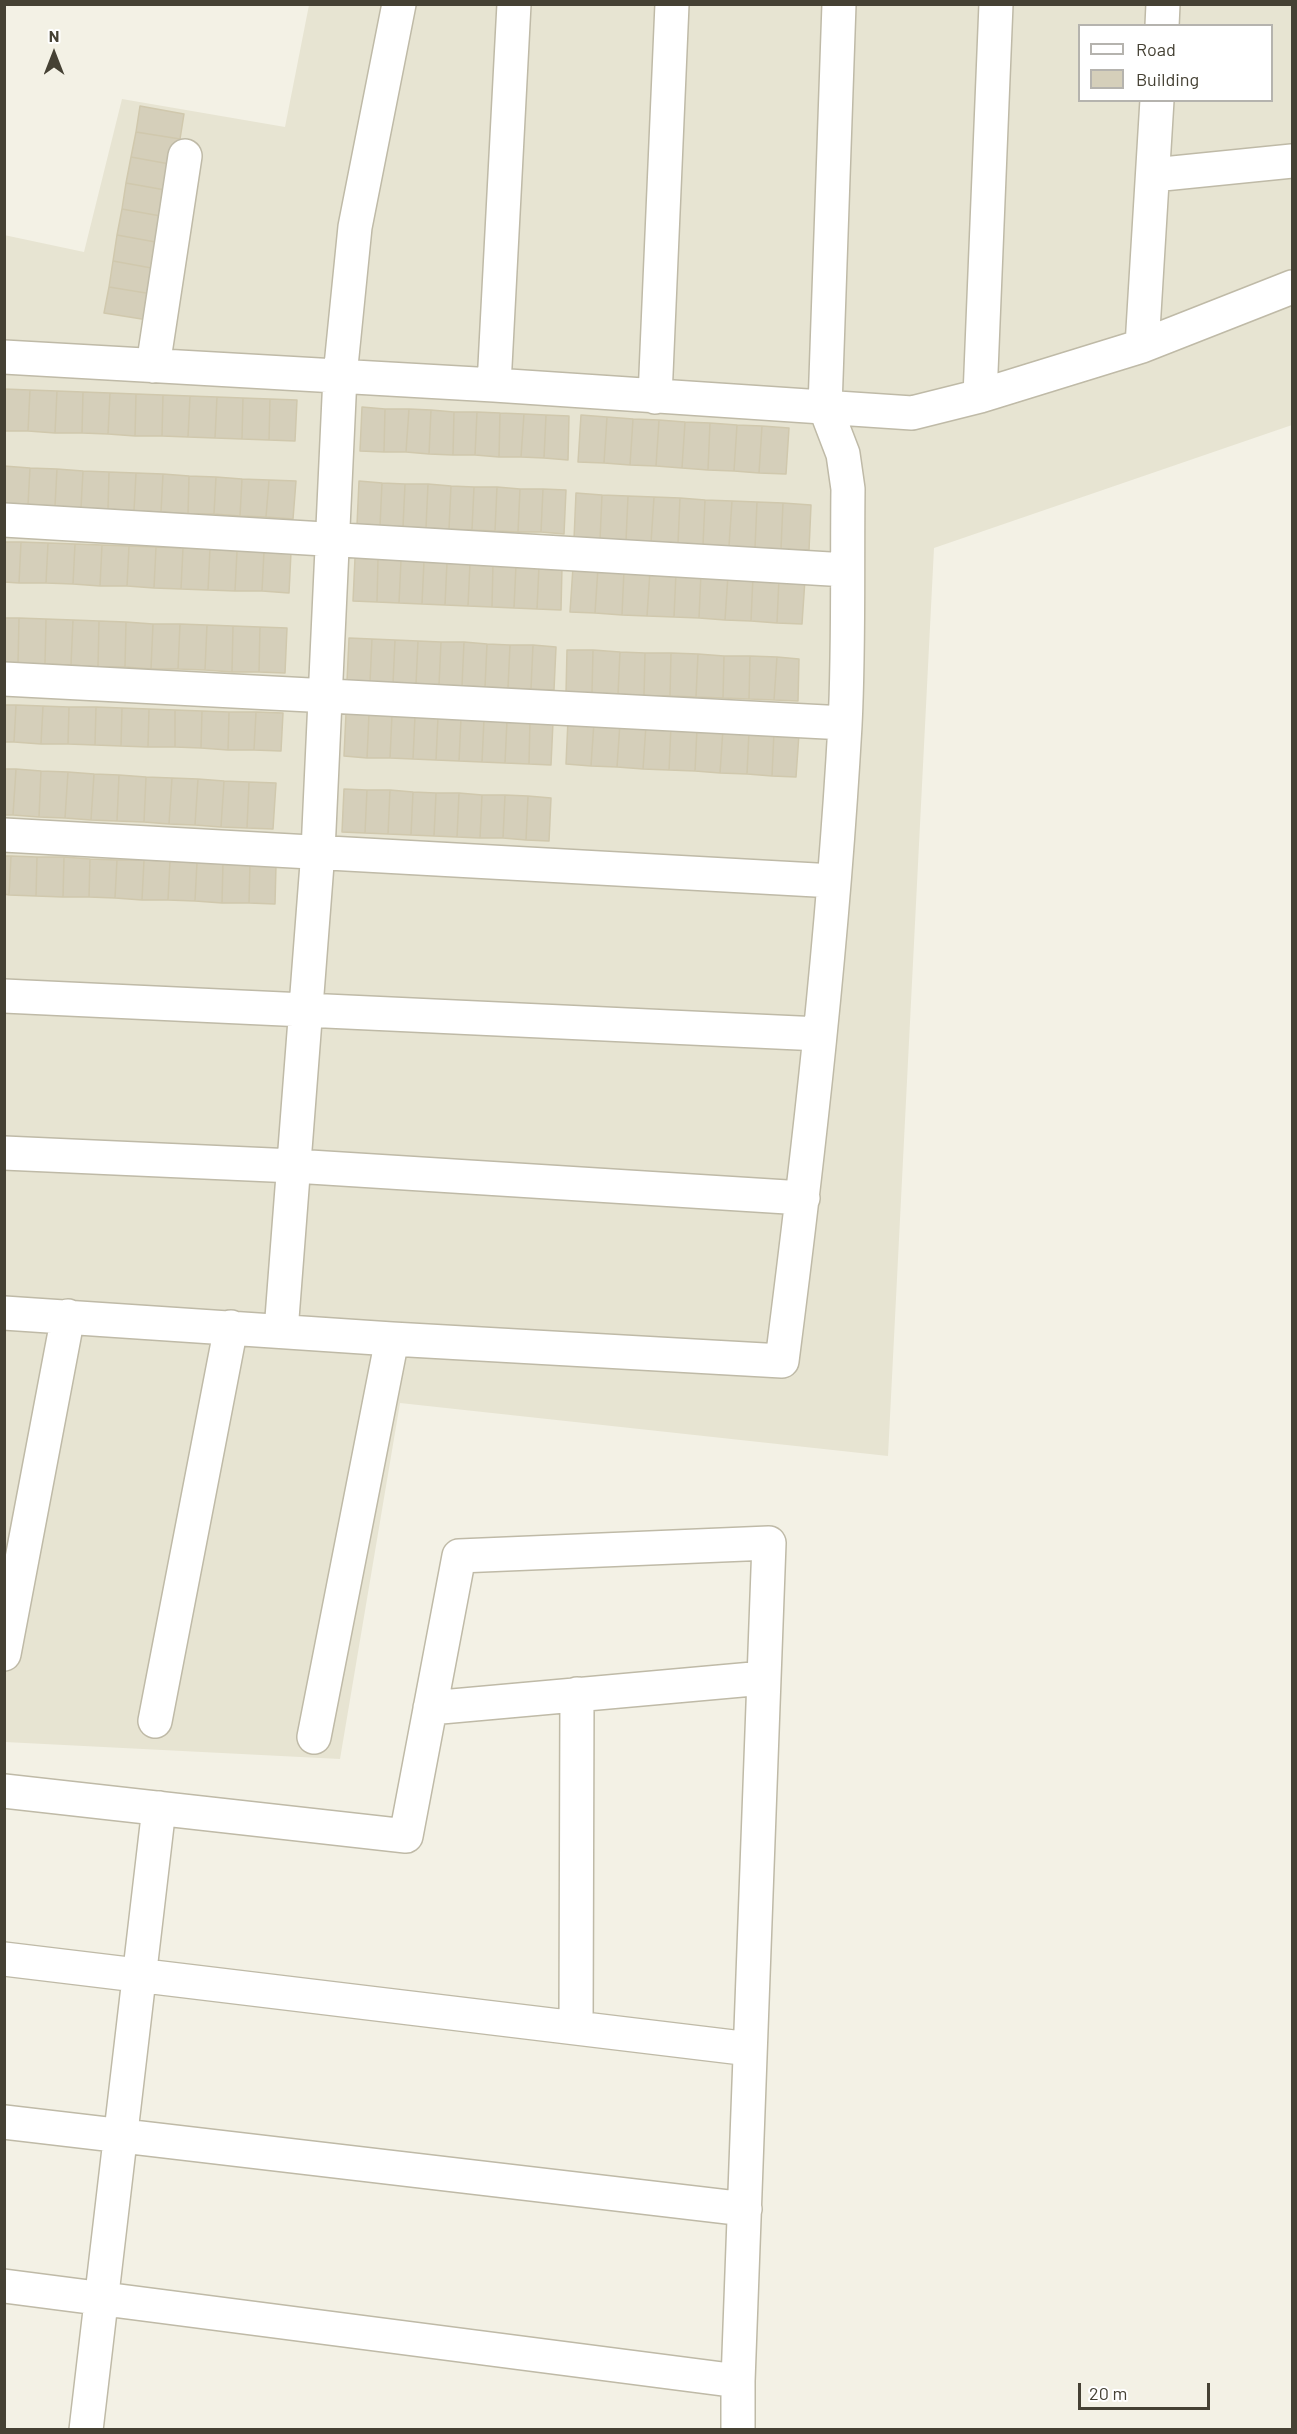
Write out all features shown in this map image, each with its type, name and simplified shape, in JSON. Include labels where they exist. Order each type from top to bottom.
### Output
[{"type":"street","points":[[281,1331],[318,851],[340,376],[355,227],[399,4]]},
{"type":"street","points":[[495,385],[514,4]]},
{"type":"street","points":[[655,397],[672,4]]},
{"type":"street","points":[[4,1313],[392,1339],[782,1361],[803,1198],[820,1034],[845,723],[848,489],[843,454],[825,407],[839,4]]},
{"type":"street","points":[[980,396],[996,4]]},
{"type":"street","points":[[1162,24],[1163,4]]},
{"type":"street","points":[[1142,346],[1157,102]]},
{"type":"street","points":[[153,366],[185,156]]},
{"type":"street","points":[[1153,176],[1293,160]]},
{"type":"street","points":[[4,357],[495,385],[912,413],[980,396],[1142,346],[1293,287]]},
{"type":"street","points":[[4,520],[847,570]]},
{"type":"street","points":[[4,679],[845,723]]},
{"type":"street","points":[[4,835],[834,881]]},
{"type":"street","points":[[4,996],[820,1034]]},
{"type":"street","points":[[4,1153],[294,1166],[803,1198]]},
{"type":"street","points":[[4,1654],[16,1528],[68,1316]]},
{"type":"street","points":[[155,1721],[231,1327]]},
{"type":"street","points":[[314,1737],[392,1339]]},
{"type":"street","points":[[4,1791],[406,1836],[459,1556],[769,1543],[738,2430]]},
{"type":"street","points":[[430,1708],[764,1678]]},
{"type":"street","points":[[576,2027],[577,1695]]},
{"type":"street","points":[[86,2430],[159,1808]]},
{"type":"street","points":[[4,1959],[750,2049]]},
{"type":"street","points":[[4,2121],[745,2209]]},
{"type":"street","points":[[4,2286],[738,2381]]},
{"type":"shaded area","points":[[309,5],[1292,5],[1292,425],[934,548],[888,1456],[400,1403],[340,1759],[5,1742],[4,235],[84,252],[122,99],[285,127]]},
{"type":"building","points":[[140,106],[184,114],[180,139],[136,132]]},
{"type":"building","points":[[136,132],[180,139],[175,165],[131,157]]},
{"type":"building","points":[[131,157],[175,165],[171,191],[126,183]]},
{"type":"building","points":[[126,183],[171,191],[166,217],[122,209]]},
{"type":"building","points":[[122,209],[166,217],[161,243],[117,235]]},
{"type":"building","points":[[117,235],[161,243],[157,269],[113,261]]},
{"type":"building","points":[[113,261],[157,269],[152,294],[109,287]]},
{"type":"building","points":[[109,287],[152,294],[148,320],[104,313]]},
{"type":"building","points":[[4,389],[30,390],[28,431],[4,431]]},
{"type":"building","points":[[30,390],[57,391],[55,433],[28,431]]},
{"type":"building","points":[[57,391],[83,392],[82,433],[55,433]]},
{"type":"building","points":[[83,392],[110,393],[108,434],[82,433]]},
{"type":"building","points":[[110,393],[136,394],[135,436],[108,434]]},
{"type":"building","points":[[136,394],[163,395],[162,436],[135,436]]},
{"type":"building","points":[[163,395],[190,396],[188,437],[162,436]]},
{"type":"building","points":[[190,396],[217,397],[215,438],[188,437]]},
{"type":"building","points":[[217,397],[243,398],[242,439],[215,438]]},
{"type":"building","points":[[243,398],[270,399],[269,440],[242,439]]},
{"type":"building","points":[[270,399],[297,400],[295,441],[269,440]]},
{"type":"building","points":[[362,407],[385,409],[384,452],[360,451]]},
{"type":"building","points":[[385,409],[409,409],[406,452],[384,452]]},
{"type":"building","points":[[409,409],[431,410],[429,454],[406,452]]},
{"type":"building","points":[[431,410],[454,412],[453,455],[429,454]]},
{"type":"building","points":[[454,412],[477,412],[475,455],[453,455]]},
{"type":"building","points":[[477,412],[500,413],[499,457],[475,455]]},
{"type":"building","points":[[500,413],[524,414],[521,457],[499,457]]},
{"type":"building","points":[[524,414],[546,415],[544,458],[521,457]]},
{"type":"building","points":[[546,415],[569,416],[568,460],[544,458]]},
{"type":"building","points":[[581,415],[607,417],[604,463],[578,462]]},
{"type":"building","points":[[607,417],[633,419],[630,465],[604,463]]},
{"type":"building","points":[[633,419],[659,420],[656,466],[630,465]]},
{"type":"building","points":[[659,420],[685,422],[682,468],[656,466]]},
{"type":"building","points":[[685,422],[710,423],[708,470],[682,468]]},
{"type":"building","points":[[710,423],[737,425],[734,471],[708,470]]},
{"type":"building","points":[[737,425],[762,426],[759,473],[734,471]]},
{"type":"building","points":[[762,426],[789,428],[786,474],[759,473]]},
{"type":"building","points":[[4,466],[30,468],[28,505],[4,504]]},
{"type":"building","points":[[30,468],[57,469],[55,506],[28,505]]},
{"type":"building","points":[[57,469],[83,471],[81,508],[55,506]]},
{"type":"building","points":[[83,471],[109,472],[108,509],[81,508]]},
{"type":"building","points":[[109,472],[136,473],[134,511],[108,509]]},
{"type":"building","points":[[136,473],[163,474],[161,512],[134,511]]},
{"type":"building","points":[[163,474],[189,476],[188,514],[161,512]]},
{"type":"building","points":[[189,476],[216,477],[214,514],[188,514]]},
{"type":"building","points":[[216,477],[242,479],[240,516],[214,514]]},
{"type":"building","points":[[242,479],[269,480],[266,517],[240,516]]},
{"type":"building","points":[[269,480],[296,481],[293,519],[266,517]]},
{"type":"building","points":[[359,481],[382,483],[380,526],[357,525]]},
{"type":"building","points":[[382,483],[405,484],[403,527],[380,526]]},
{"type":"building","points":[[405,484],[428,484],[426,528],[403,527]]},
{"type":"building","points":[[428,484],[451,486],[449,529],[426,528]]},
{"type":"building","points":[[451,486],[474,487],[472,530],[449,529]]},
{"type":"building","points":[[474,487],[497,487],[495,531],[472,530]]},
{"type":"building","points":[[497,487],[520,489],[518,532],[495,531]]},
{"type":"building","points":[[520,489],[543,489],[541,532],[518,532]]},
{"type":"building","points":[[543,489],[566,490],[564,534],[541,532]]},
{"type":"building","points":[[576,493],[602,495],[600,540],[574,539]]},
{"type":"building","points":[[602,495],[628,496],[626,541],[600,540]]},
{"type":"building","points":[[628,496],[654,497],[651,543],[626,541]]},
{"type":"building","points":[[654,497],[680,498],[678,543],[651,543]]},
{"type":"building","points":[[680,498],[705,500],[703,545],[678,543]]},
{"type":"building","points":[[705,500],[732,501],[729,546],[703,545]]},
{"type":"building","points":[[732,501],[757,502],[755,548],[729,546]]},
{"type":"building","points":[[757,502],[783,503],[781,549],[755,548]]},
{"type":"building","points":[[783,503],[811,505],[809,550],[781,549]]},
{"type":"building","points":[[4,542],[21,542],[19,583],[4,582]]},
{"type":"building","points":[[21,542],[48,543],[46,583],[19,583]]},
{"type":"building","points":[[48,543],[75,544],[73,584],[46,583]]},
{"type":"building","points":[[75,544],[102,545],[100,586],[73,584]]},
{"type":"building","points":[[102,545],[129,546],[127,586],[100,586]]},
{"type":"building","points":[[129,546],[156,547],[154,588],[127,586]]},
{"type":"building","points":[[156,547],[183,548],[181,589],[154,588]]},
{"type":"building","points":[[183,548],[210,549],[208,590],[181,589]]},
{"type":"building","points":[[210,549],[237,551],[235,591],[208,590]]},
{"type":"building","points":[[237,551],[264,551],[262,591],[235,591]]},
{"type":"building","points":[[264,551],[291,552],[289,593],[262,591]]},
{"type":"building","points":[[355,558],[378,559],[377,602],[353,601]]},
{"type":"building","points":[[378,559],[401,560],[399,603],[377,602]]},
{"type":"building","points":[[401,560],[424,561],[422,604],[399,603]]},
{"type":"building","points":[[424,561],[447,562],[445,605],[422,604]]},
{"type":"building","points":[[447,562],[470,563],[468,606],[445,605]]},
{"type":"building","points":[[470,563],[493,564],[492,607],[468,606]]},
{"type":"building","points":[[493,564],[516,565],[514,608],[492,607]]},
{"type":"building","points":[[516,565],[539,566],[537,609],[514,608]]},
{"type":"building","points":[[539,566],[562,567],[561,610],[537,609]]},
{"type":"building","points":[[573,567],[598,568],[595,613],[570,612]]},
{"type":"building","points":[[598,568],[624,570],[622,615],[595,613]]},
{"type":"building","points":[[624,570],[650,571],[647,616],[622,615]]},
{"type":"building","points":[[650,571],[676,573],[674,617],[647,616]]},
{"type":"building","points":[[676,573],[701,573],[699,618],[674,617]]},
{"type":"building","points":[[701,573],[728,575],[725,620],[699,618]]},
{"type":"building","points":[[728,575],[753,576],[751,621],[725,620]]},
{"type":"building","points":[[753,576],[779,578],[777,623],[751,621]]},
{"type":"building","points":[[779,578],[805,579],[802,624],[777,623]]},
{"type":"building","points":[[4,618],[19,618],[18,664],[4,663]]},
{"type":"building","points":[[19,618],[46,619],[45,664],[18,664]]},
{"type":"building","points":[[46,619],[73,620],[71,665],[45,664]]},
{"type":"building","points":[[73,620],[99,621],[98,667],[71,665]]},
{"type":"building","points":[[99,621],[126,622],[125,667],[98,667]]},
{"type":"building","points":[[126,622],[153,624],[151,669],[125,667]]},
{"type":"building","points":[[153,624],[180,624],[178,669],[151,669]]},
{"type":"building","points":[[180,624],[207,625],[205,670],[178,669]]},
{"type":"building","points":[[207,625],[233,626],[232,672],[205,670]]},
{"type":"building","points":[[233,626],[260,627],[259,672],[232,672]]},
{"type":"building","points":[[260,627],[287,628],[285,673],[259,672]]},
{"type":"building","points":[[349,638],[372,639],[370,682],[347,681]]},
{"type":"building","points":[[372,639],[395,640],[393,683],[370,682]]},
{"type":"building","points":[[395,640],[418,641],[416,684],[393,683]]},
{"type":"building","points":[[418,641],[441,642],[439,685],[416,684]]},
{"type":"building","points":[[441,642],[464,642],[462,686],[439,685]]},
{"type":"building","points":[[464,642],[487,644],[485,687],[462,686]]},
{"type":"building","points":[[487,644],[510,645],[508,688],[485,687]]},
{"type":"building","points":[[510,645],[533,645],[531,689],[508,688]]},
{"type":"building","points":[[533,645],[556,647],[554,690],[531,689]]},
{"type":"building","points":[[567,650],[593,650],[592,693],[566,693]]},
{"type":"building","points":[[593,650],[620,652],[618,694],[592,693]]},
{"type":"building","points":[[620,652],[645,653],[644,696],[618,694]]},
{"type":"building","points":[[645,653],[671,653],[670,696],[644,696]]},
{"type":"building","points":[[671,653],[698,654],[696,697],[670,696]]},
{"type":"building","points":[[698,654],[724,656],[723,698],[696,697]]},
{"type":"building","points":[[724,656],[750,656],[749,699],[723,698]]},
{"type":"building","points":[[750,656],[777,657],[774,700],[749,699]]},
{"type":"building","points":[[777,657],[799,659],[798,701],[774,700]]},
{"type":"building","points":[[4,705],[16,705],[14,742],[4,742]]},
{"type":"building","points":[[16,705],[43,706],[41,744],[14,742]]},
{"type":"building","points":[[43,706],[69,707],[68,744],[41,744]]},
{"type":"building","points":[[69,707],[96,707],[95,745],[68,744]]},
{"type":"building","points":[[96,707],[122,708],[121,746],[95,745]]},
{"type":"building","points":[[122,708],[149,709],[148,747],[121,746]]},
{"type":"building","points":[[149,709],[175,710],[175,747],[148,747]]},
{"type":"building","points":[[175,710],[202,711],[201,748],[175,747]]},
{"type":"building","points":[[202,711],[229,712],[228,750],[201,748]]},
{"type":"building","points":[[229,712],[256,712],[254,750],[228,750]]},
{"type":"building","points":[[256,712],[283,713],[281,751],[254,750]]},
{"type":"building","points":[[346,713],[369,714],[367,758],[344,756]]},
{"type":"building","points":[[369,714],[392,715],[390,758],[367,758]]},
{"type":"building","points":[[392,715],[415,716],[413,759],[390,758]]},
{"type":"building","points":[[415,716],[438,717],[436,760],[413,759]]},
{"type":"building","points":[[438,717],[461,718],[459,761],[436,760]]},
{"type":"building","points":[[461,718],[484,719],[482,762],[459,761]]},
{"type":"building","points":[[484,719],[507,720],[505,763],[482,762]]},
{"type":"building","points":[[507,720],[530,721],[529,764],[505,763]]},
{"type":"building","points":[[568,720],[594,722],[591,766],[566,764]]},
{"type":"building","points":[[530,721],[553,722],[551,765],[529,764]]},
{"type":"building","points":[[594,722],[620,723],[617,767],[591,766]]},
{"type":"building","points":[[620,723],[646,725],[643,769],[617,767]]},
{"type":"building","points":[[646,725],[671,726],[669,770],[643,769]]},
{"type":"building","points":[[671,726],[697,728],[695,771],[669,770]]},
{"type":"building","points":[[697,728],[723,729],[720,773],[695,771]]},
{"type":"building","points":[[723,729],[749,731],[747,774],[720,773]]},
{"type":"building","points":[[749,731],[774,732],[772,776],[747,774]]},
{"type":"building","points":[[774,732],[799,734],[796,777],[772,776]]},
{"type":"building","points":[[4,769],[16,769],[13,815],[4,815]]},
{"type":"building","points":[[16,769],[41,771],[39,817],[13,815]]},
{"type":"building","points":[[41,771],[68,772],[65,818],[39,817]]},
{"type":"building","points":[[68,772],[94,774],[91,820],[65,818]]},
{"type":"building","points":[[94,774],[119,775],[117,821],[91,820]]},
{"type":"building","points":[[119,775],[146,777],[144,822],[117,821]]},
{"type":"building","points":[[146,777],[172,778],[169,824],[144,822]]},
{"type":"building","points":[[172,778],[198,779],[195,825],[169,824]]},
{"type":"building","points":[[198,779],[224,781],[221,827],[195,825]]},
{"type":"building","points":[[224,781],[249,782],[247,828],[221,827]]},
{"type":"building","points":[[249,782],[276,783],[273,829],[247,828]]},
{"type":"building","points":[[344,789],[367,790],[365,833],[342,832]]},
{"type":"building","points":[[367,790],[390,790],[388,834],[365,833]]},
{"type":"building","points":[[390,790],[413,792],[411,835],[388,834]]},
{"type":"building","points":[[413,792],[436,793],[434,836],[411,835]]},
{"type":"building","points":[[436,793],[459,793],[457,837],[434,836]]},
{"type":"building","points":[[459,793],[482,795],[480,838],[457,837]]},
{"type":"building","points":[[482,795],[505,795],[503,838],[480,838]]},
{"type":"building","points":[[505,795],[528,796],[526,840],[503,838]]},
{"type":"building","points":[[528,796],[551,798],[549,841],[526,840]]},
{"type":"building","points":[[4,856],[11,856],[9,895],[4,894]]},
{"type":"building","points":[[11,856],[37,857],[36,896],[9,895]]},
{"type":"building","points":[[37,857],[64,857],[63,897],[36,896]]},
{"type":"building","points":[[64,857],[90,859],[89,897],[63,897]]},
{"type":"building","points":[[90,859],[117,860],[115,898],[89,897]]},
{"type":"building","points":[[117,860],[144,860],[142,900],[115,898]]},
{"type":"building","points":[[144,860],[170,861],[168,900],[142,900]]},
{"type":"building","points":[[170,861],[197,862],[195,901],[168,900]]},
{"type":"building","points":[[197,862],[223,863],[222,903],[195,901]]},
{"type":"building","points":[[223,863],[250,864],[249,903],[222,903]]},
{"type":"building","points":[[250,864],[276,865],[275,904],[249,903]]}]
